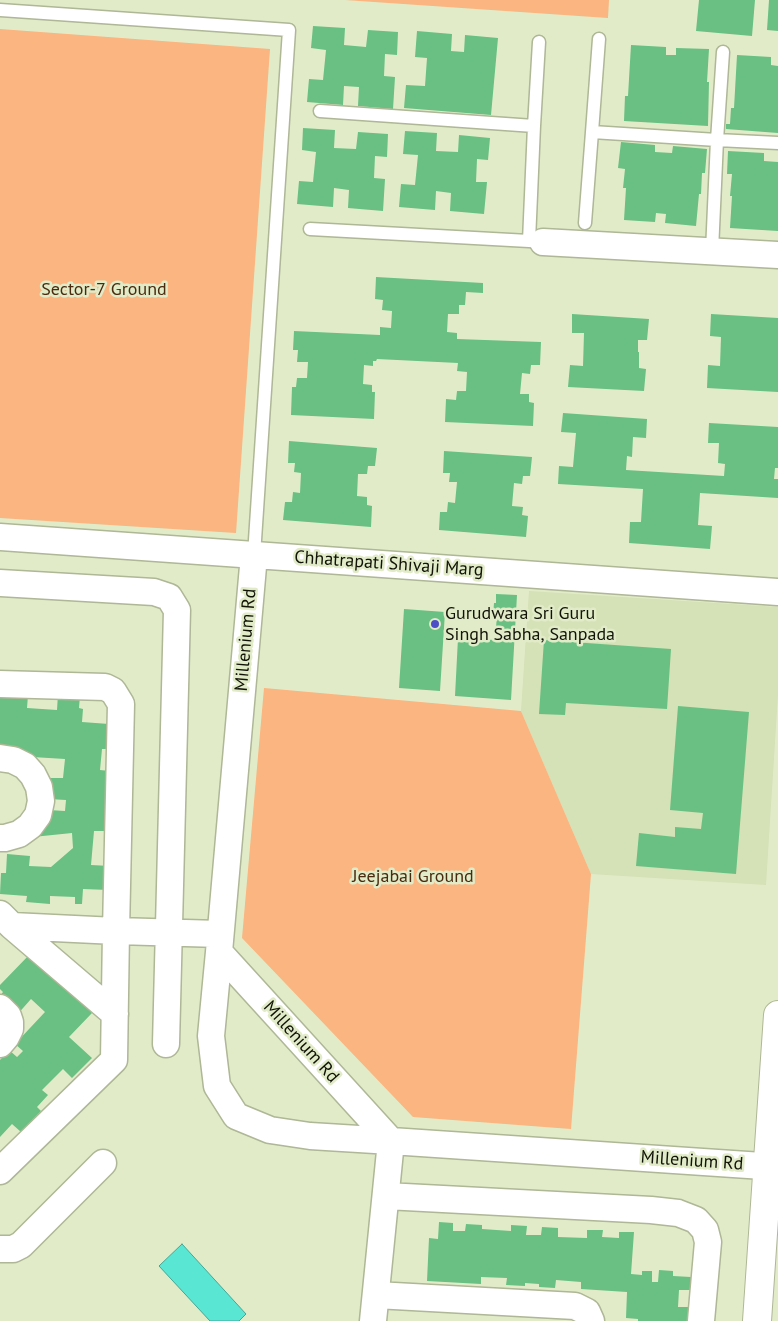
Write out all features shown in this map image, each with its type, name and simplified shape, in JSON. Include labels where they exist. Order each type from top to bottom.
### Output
[{"type":"main road","points":[[757,1321],[773,1166],[778,1015]]},
{"type":"street","points":[[536,242],[778,255]]},
{"type":"street","name":"Chhatrapati Shivaji Marg","points":[[0,536],[778,592]]},
{"type":"street","name":"Millenium Rd","points":[[254,555],[220,943],[391,1141],[773,1166]]},
{"type":"street","points":[[0,583],[154,592],[169,597],[177,610],[166,1044]]},
{"type":"street","points":[[0,684],[105,687],[113,691],[121,704],[114,1060],[0,1171]]},
{"type":"street","points":[[0,758],[13,760],[24,766],[33,775],[39,787],[41,801],[38,814],[30,826],[18,834],[0,838]]},
{"type":"street","points":[[6,920],[116,931],[168,933],[220,943],[211,1036],[216,1086],[236,1116],[270,1130],[310,1136],[391,1141],[373,1321]]},
{"type":"street","points":[[6,920],[115,1014]]},
{"type":"street","points":[[0,1008],[8,1016],[10,1029],[0,1044]]},
{"type":"street","points":[[0,1249],[13,1249],[21,1245],[103,1163]]},
{"type":"street","points":[[386,1196],[651,1210],[678,1213],[696,1220],[705,1230],[708,1242],[702,1321]]},
{"type":"street","points":[[376,1295],[575,1306],[587,1312],[591,1321]]},
{"type":"lane","points":[[0,10],[289,30],[254,555]]},
{"type":"lane","points":[[585,223],[599,39]]},
{"type":"lane","points":[[310,229],[536,242],[534,126],[540,42]]},
{"type":"lane","points":[[712,252],[723,52]]},
{"type":"lane","points":[[320,111],[534,126]]},
{"type":"lane","points":[[592,132],[778,144]]},
{"type":"shaded area","points":[[529,591],[778,607],[778,694],[766,885],[591,874],[521,711]]},
{"type":"green space","points":[[345,0],[609,0],[608,18]]},
{"type":"green space","name":"Sector-7 Ground","points":[[0,29],[270,49],[236,533],[0,518]]},
{"type":"green space","name":"Jeejabai Ground","points":[[264,688],[521,711],[591,874],[571,1129],[413,1117],[242,938]]},
{"type":"water","points":[[182,1244],[246,1314],[239,1321],[210,1321],[159,1266]]},
{"type":"building","points":[[699,0],[755,0],[752,36],[696,31]]},
{"type":"building","points":[[769,0],[778,0],[778,31],[767,30]]},
{"type":"building","points":[[313,26],[345,28],[344,45],[366,47],[368,30],[398,32],[397,55],[385,54],[384,76],[395,77],[393,109],[358,106],[359,87],[344,86],[343,105],[307,102],[309,79],[323,80],[326,50],[311,48]]},
{"type":"building","points":[[417,31],[452,34],[451,51],[464,52],[465,35],[498,38],[491,115],[404,108],[406,85],[425,86],[427,58],[415,57]]},
{"type":"building","points":[[631,45],[666,47],[666,55],[676,55],[676,48],[709,49],[707,82],[709,82],[708,126],[624,121],[625,96],[628,96]]},
{"type":"building","points":[[737,55],[771,57],[771,65],[778,66],[778,133],[726,129],[726,124],[730,124],[731,108],[734,108]]},
{"type":"building","points":[[303,128],[335,130],[334,148],[356,149],[358,132],[388,134],[387,157],[375,156],[374,178],[385,179],[383,211],[348,208],[349,190],[334,188],[333,207],[297,204],[299,181],[313,182],[316,152],[302,150]]},
{"type":"building","points":[[405,131],[437,133],[436,151],[458,152],[459,135],[490,138],[488,160],[477,159],[476,182],[487,182],[484,214],[450,211],[451,193],[436,191],[435,210],[399,207],[401,184],[415,185],[418,155],[403,154]]},
{"type":"building","points":[[621,142],[655,145],[655,152],[672,153],[673,146],[707,149],[705,173],[702,173],[701,194],[699,194],[696,226],[665,223],[666,214],[656,213],[655,222],[624,220],[626,188],[623,188],[625,169],[618,168]]},
{"type":"building","points":[[728,151],[764,153],[764,161],[778,162],[778,231],[730,228],[732,174],[727,174]]},
{"type":"building","points":[[376,277],[483,283],[483,293],[466,292],[465,305],[459,305],[459,314],[448,314],[447,332],[457,333],[457,339],[541,342],[540,365],[531,365],[530,374],[522,373],[520,394],[529,394],[529,402],[534,403],[533,426],[445,422],[446,399],[456,400],[457,391],[466,391],[467,372],[457,371],[458,363],[377,359],[373,361],[373,366],[364,365],[363,384],[372,385],[372,392],[375,392],[374,419],[291,415],[292,387],[296,387],[297,378],[307,378],[308,362],[297,362],[298,350],[293,350],[294,331],[380,335],[380,327],[391,328],[392,311],[382,310],[383,300],[375,299]]},
{"type":"building","points":[[572,314],[649,319],[647,340],[638,340],[639,368],[646,369],[644,391],[568,387],[570,365],[583,366],[584,333],[572,333]]},
{"type":"building","points":[[711,314],[778,318],[778,392],[707,388],[708,365],[720,366],[721,337],[710,336]]},
{"type":"building","points":[[563,413],[647,419],[646,438],[633,437],[632,457],[627,456],[626,470],[724,476],[725,464],[718,463],[719,443],[708,443],[709,423],[778,427],[778,468],[775,468],[774,479],[778,479],[778,498],[700,493],[698,525],[712,526],[710,549],[629,543],[630,522],[641,522],[643,489],[558,484],[559,466],[573,467],[576,433],[561,432]]},
{"type":"building","points":[[289,441],[377,448],[375,466],[368,466],[367,474],[358,474],[357,496],[367,497],[367,505],[372,506],[371,527],[283,520],[285,502],[292,502],[293,492],[300,493],[301,473],[294,472],[295,463],[288,463]]},
{"type":"building","points":[[444,451],[532,457],[530,476],[523,476],[522,484],[514,483],[512,506],[523,507],[522,515],[528,516],[526,537],[439,530],[440,512],[447,512],[448,502],[455,503],[457,482],[449,482],[450,473],[443,473]]},
{"type":"building","points":[[496,594],[517,595],[511,700],[455,696],[458,638],[495,640],[497,615],[493,615]]},
{"type":"building","points":[[404,609],[445,612],[440,691],[399,688]]},
{"type":"building","points":[[544,640],[671,649],[667,709],[566,703],[565,715],[539,714]]},
{"type":"building","points":[[0,693],[28,695],[27,708],[57,710],[58,694],[80,695],[79,708],[83,709],[82,722],[109,724],[108,749],[102,749],[100,770],[110,771],[106,831],[94,831],[91,865],[110,866],[109,890],[83,889],[82,904],[75,904],[75,897],[50,896],[50,904],[26,902],[27,896],[0,894],[1,873],[6,873],[7,854],[30,856],[29,866],[51,867],[73,848],[72,833],[33,837],[49,810],[65,811],[66,800],[48,799],[49,778],[63,778],[65,759],[0,755]]},
{"type":"building","points":[[678,706],[749,712],[736,874],[636,866],[639,833],[675,837],[675,827],[701,829],[703,813],[670,810]]},
{"type":"building","points":[[30,954],[92,1013],[69,1037],[92,1058],[72,1078],[63,1069],[42,1090],[48,1095],[37,1107],[41,1111],[21,1132],[12,1124],[0,1137],[0,1060],[9,1050],[17,1057],[23,1051],[15,1044],[45,1012],[31,999],[16,1016],[0,996],[3,992],[0,989],[0,985]]},
{"type":"building","points":[[439,1222],[453,1223],[453,1231],[465,1231],[466,1224],[482,1225],[482,1229],[511,1231],[511,1225],[527,1226],[526,1235],[541,1235],[542,1227],[558,1228],[558,1237],[587,1238],[587,1230],[603,1230],[602,1237],[619,1238],[619,1232],[634,1232],[631,1274],[642,1275],[642,1271],[652,1271],[652,1282],[658,1282],[659,1270],[673,1271],[673,1276],[691,1277],[690,1290],[679,1290],[678,1307],[689,1307],[688,1321],[638,1321],[638,1319],[626,1318],[627,1292],[581,1289],[581,1282],[556,1280],[555,1288],[539,1287],[539,1284],[525,1283],[525,1286],[506,1285],[507,1278],[481,1277],[481,1284],[427,1281],[429,1238],[438,1239]]},
{"type":"place","name":"Gurudwara Sri Guru Singh Sabha, Sanpada","points":[[435,624]]}]
